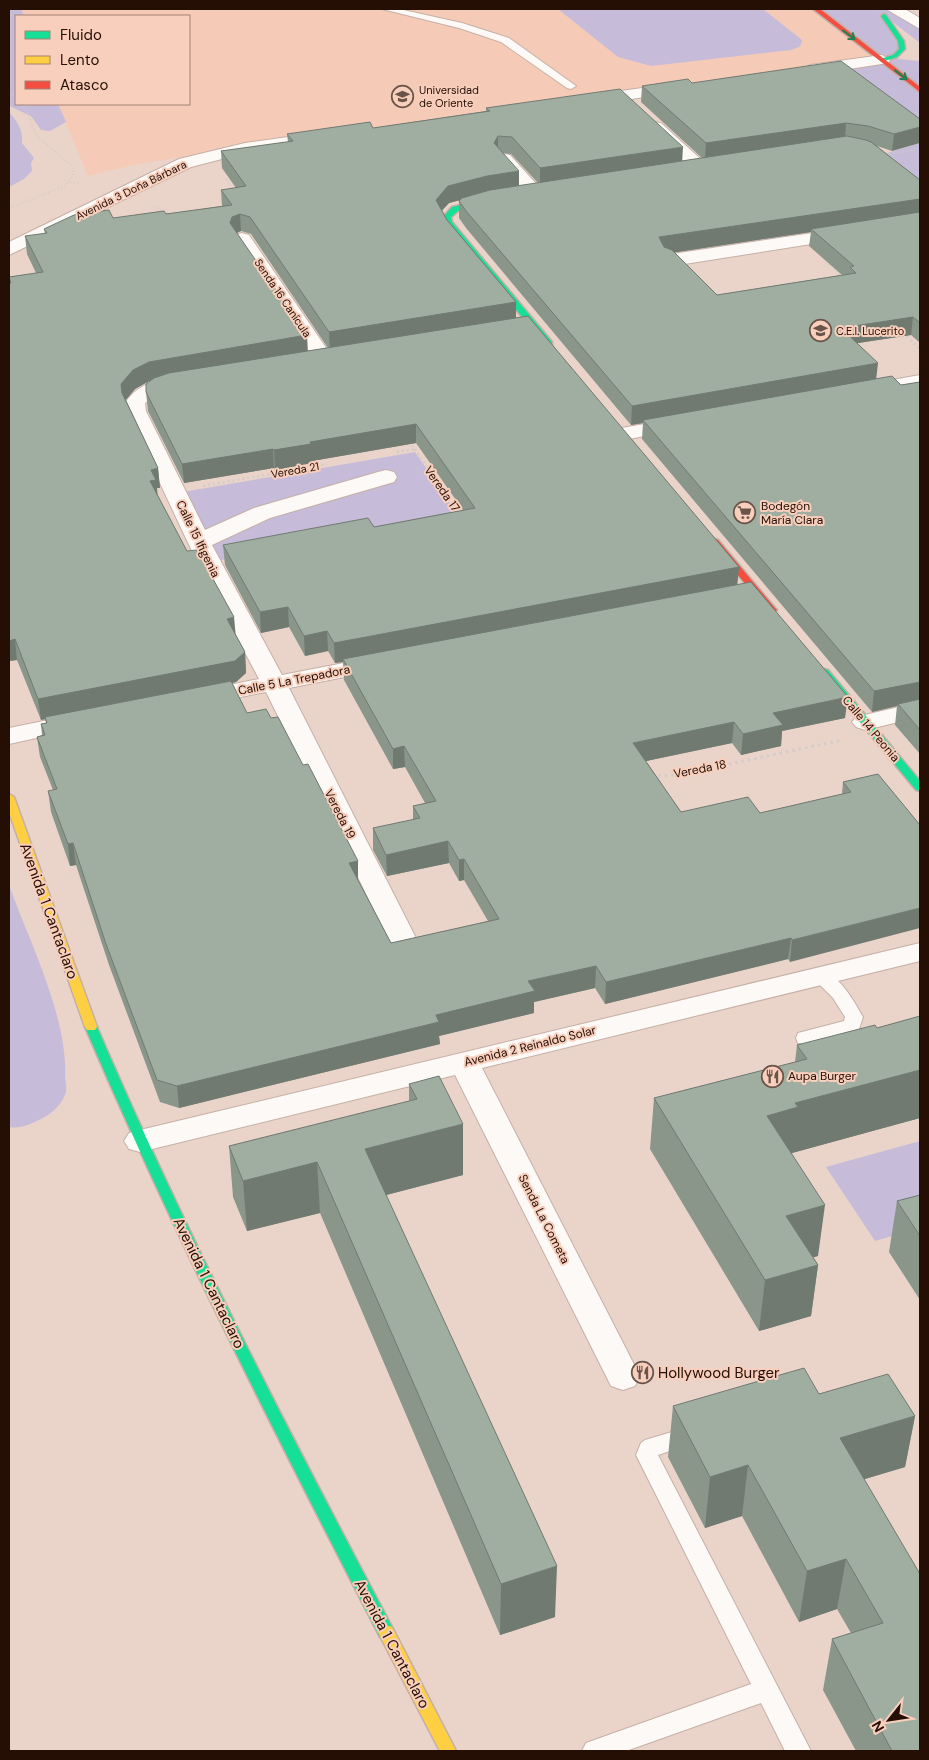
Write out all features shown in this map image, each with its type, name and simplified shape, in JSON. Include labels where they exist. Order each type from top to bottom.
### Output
[{"type":"street","points":[[816,9],[920,90]]},
{"type":"street","points":[[875,9],[889,12],[917,31]]},
{"type":"street","points":[[882,60],[895,56],[902,49],[889,12]]},
{"type":"street","points":[[790,73],[882,60],[907,60]]},
{"type":"street","points":[[573,94],[622,96],[691,87]]},
{"type":"street","points":[[622,96],[705,167]]},
{"type":"street","name":"Avenida 3 Doña Bárbara","points":[[9,249],[185,163],[245,148],[339,134]]},
{"type":"street","points":[[504,159],[533,192]]},
{"type":"street","points":[[682,171],[705,167]]},
{"type":"street","points":[[506,197],[455,209],[446,217],[523,326],[555,352]]},
{"type":"street","points":[[672,260],[920,222]]},
{"type":"street","name":"Senda 16 Canícula","points":[[242,239],[323,358]]},
{"type":"street","name":"Calle 15 Ifigenia","points":[[204,378],[163,386],[144,393],[135,403],[136,411],[200,542],[274,683]]},
{"type":"street","points":[[844,395],[920,381]]},
{"type":"street","points":[[623,433],[702,420]]},
{"type":"street","points":[[200,542],[239,522],[262,513],[386,477]]},
{"type":"street","points":[[705,530],[780,619]]},
{"type":"street","points":[[728,597],[756,592]]},
{"type":"street","name":"Calle 5 La Trepadora","points":[[180,702],[400,659]]},
{"type":"street","name":"Calle 14 Peonia","points":[[815,662],[920,788]]},
{"type":"street","name":"Vereda 19","points":[[274,683],[405,944]]},
{"type":"street","points":[[870,728],[920,710]]},
{"type":"street","points":[[9,736],[104,718]]},
{"type":"street","name":"Avenida 1 Cantaclaro","points":[[9,797],[88,1020],[140,1141],[283,1435],[448,1751]]},
{"type":"street","name":"Avenida 2 Reinaldo Solar","points":[[140,1141],[920,952]]},
{"type":"street","name":"Senda La Cometa","points":[[464,1062],[623,1376]]},
{"type":"lane","points":[[387,9],[462,26],[505,40],[539,62],[573,94]]},
{"type":"lane","points":[[805,1038],[852,1025],[854,1017],[840,994],[820,976]]},
{"type":"lane","points":[[710,1430],[653,1446],[649,1449],[647,1455],[798,1751]]},
{"type":"lane","points":[[595,1751],[767,1690]]},
{"type":"path","points":[[9,208],[65,186],[74,173],[72,166],[36,135],[27,110],[22,105]]},
{"type":"path","points":[[886,154],[920,149]]},
{"type":"path","points":[[210,156],[235,192]]},
{"type":"path","points":[[120,194],[180,217]]},
{"type":"path","points":[[802,240],[850,285]]},
{"type":"path","points":[[899,330],[920,349]]},
{"type":"path","name":"Vereda 17","points":[[405,436],[463,518]]},
{"type":"path","points":[[411,444],[420,442]]},
{"type":"path","points":[[395,452],[414,449]]},
{"type":"path","name":"Vereda 21","points":[[175,491],[328,464]]},
{"type":"path","name":"Vereda 18","points":[[646,773],[663,776],[682,774],[870,728]]},
{"type":"path","points":[[661,784],[663,776]]},
{"type":"shaded area","points":[[9,9],[21,9],[24,15],[15,15],[15,105],[58,105],[66,122],[50,131],[41,130],[31,116],[9,106]]},
{"type":"shaded area","name":"Universidad de Oriente","points":[[21,9],[812,9],[879,60],[278,142],[138,164],[88,176],[58,105],[190,105],[190,15],[24,15]]},
{"type":"shaded area","points":[[558,9],[763,9],[802,40],[802,42],[799,47],[791,50],[651,66],[618,57]]},
{"type":"shaded area","points":[[816,9],[894,9],[920,24],[920,43],[886,17],[901,41],[898,59],[920,61],[920,128],[839,67],[886,63]]},
{"type":"shaded area","points":[[9,112],[19,126],[22,134],[22,143],[34,158],[31,163],[32,171],[24,179],[9,187]]},
{"type":"shaded area","points":[[920,143],[920,180],[887,153]]},
{"type":"shaded area","points":[[415,452],[460,518],[211,562],[177,493]]},
{"type":"shaded area","points":[[9,885],[54,1005],[64,1054],[66,1088],[62,1100],[56,1108],[41,1119],[21,1127],[9,1127]]},
{"type":"shaded area","points":[[920,1141],[920,1228],[875,1241],[826,1167]]},
{"type":"building","points":[[841,61],[920,119],[920,127],[894,134],[868,126],[846,123],[706,143],[642,86],[688,79],[692,83]]},
{"type":"building","points":[[620,89],[683,147],[540,168],[512,137],[498,136],[494,143],[519,171],[487,176],[448,186],[436,200],[447,220],[516,302],[329,332],[250,217],[240,214],[232,217],[230,223],[307,335],[149,362],[133,370],[121,384],[122,393],[158,468],[151,470],[156,480],[150,481],[187,551],[197,550],[234,617],[227,619],[245,652],[235,661],[38,699],[15,639],[9,641],[9,284],[11,283],[9,277],[43,272],[25,236],[47,233],[44,229],[74,215],[109,210],[113,218],[164,211],[166,214],[232,205],[221,190],[246,186],[221,151],[293,141],[287,134],[370,122],[373,128],[490,111],[486,108]]},
{"type":"building","points":[[847,136],[871,142],[920,180],[920,199],[659,237],[664,247],[672,250],[717,295],[856,273],[850,267],[854,266],[811,229],[920,212],[920,323],[913,317],[841,328],[878,363],[632,406],[459,201],[462,198],[490,190]]},
{"type":"building","points":[[528,316],[739,567],[334,643],[327,631],[304,636],[288,607],[260,612],[223,545],[368,518],[374,527],[475,508],[416,424],[310,442],[311,444],[182,464],[146,392],[146,384],[154,378],[169,373]]},
{"type":"building","points":[[892,376],[901,385],[920,382],[920,682],[874,691],[643,420]]},
{"type":"building","points":[[751,582],[848,697],[773,713],[783,725],[743,734],[734,722],[633,743],[681,812],[748,797],[760,813],[851,792],[843,782],[878,774],[920,825],[920,908],[792,940],[791,938],[606,982],[596,966],[528,981],[535,991],[436,1015],[439,1022],[177,1086],[157,1080],[106,944],[73,843],[68,844],[48,791],[57,789],[37,737],[45,735],[41,724],[47,723],[45,717],[231,681],[247,713],[266,709],[271,718],[278,717],[303,765],[308,764],[358,861],[349,863],[391,943],[499,919],[464,859],[459,860],[448,841],[386,855],[373,828],[420,818],[413,806],[436,801],[404,746],[393,749],[343,659]]},
{"type":"building","points":[[920,699],[920,730],[898,704]]},
{"type":"building","points":[[920,1016],[920,1070],[795,1103],[798,1107],[767,1116],[825,1205],[786,1216],[818,1265],[765,1280],[654,1098],[807,1059],[797,1045],[875,1025],[877,1028]]},
{"type":"building","points":[[439,1076],[463,1124],[365,1149],[557,1566],[501,1584],[317,1162],[243,1181],[229,1146],[417,1099],[409,1084]]},
{"type":"building","points":[[920,1195],[920,1236],[897,1201]]},
{"type":"building","points":[[804,1368],[819,1394],[888,1374],[915,1416],[840,1438],[920,1574],[920,1751],[892,1751],[832,1639],[883,1623],[846,1559],[807,1571],[748,1465],[710,1477],[673,1406]]},
{"type":"traffic: fast","points":[[882,60],[895,56],[902,49],[901,41],[884,16]]},
{"type":"traffic: fast","points":[[495,199],[455,209],[447,217],[448,222],[549,344]]},
{"type":"traffic: fast","points":[[824,672],[920,788]]},
{"type":"traffic: fast","points":[[91,1027],[124,1104],[195,1257],[270,1408],[386,1632]]},
{"type":"traffic: slow","points":[[9,797],[91,1027]]},
{"type":"traffic: slow","points":[[386,1632],[448,1751]]},
{"type":"traffic: jam","points":[[816,9],[920,90]]},
{"type":"traffic: jam","points":[[715,542],[772,610]]},
{"type":"place","name":"Universidad de Oriente","points":[[403,96]]},
{"type":"place","name":"C.E.I. Lucerito","points":[[820,331]]},
{"type":"place","name":"Bodegón María Clara","points":[[745,513]]},
{"type":"place","name":"Aupa Burger","points":[[772,1076]]},
{"type":"place","name":"Hollywood Burger","points":[[642,1373]]}]
